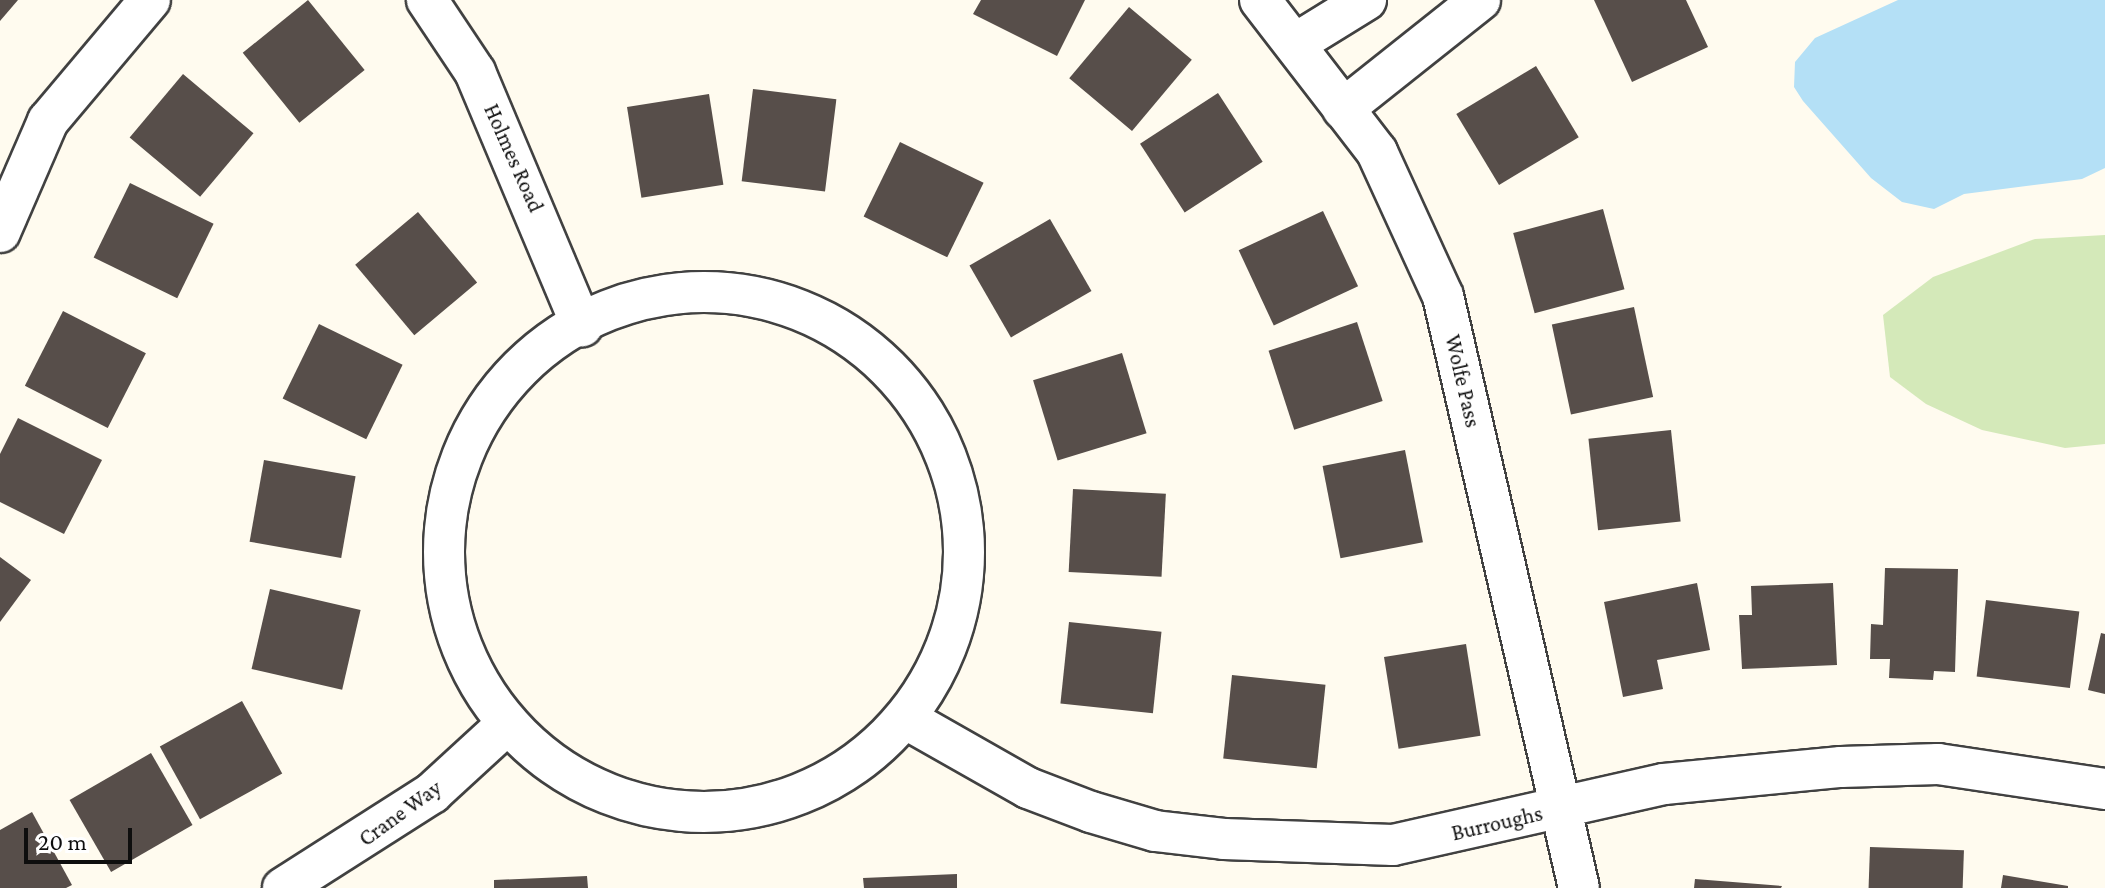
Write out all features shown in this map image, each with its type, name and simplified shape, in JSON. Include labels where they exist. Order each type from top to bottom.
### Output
[{"type":"street","points":[[0,232],[48,121],[150,0]]},
{"type":"street","name":"Holmes Road","points":[[427,0],[475,72],[582,326]]},
{"type":"street","name":"Wolfe Pass","points":[[1260,0],[1298,42],[1398,191],[1443,296],[1579,888]]},
{"type":"street","points":[[1298,42],[1366,0]]},
{"type":"street","points":[[1343,109],[1480,0]]},
{"type":"street","points":[[693,291],[754,294],[800,308],[878,354],[911,395],[961,516],[962,590],[951,641],[936,684],[910,721],[855,770],[746,805],[698,809],[572,775],[507,724],[478,686],[447,603],[446,525],[466,437],[494,395],[534,355],[582,326],[625,306],[693,291]]},
{"type":"street","name":"Burroughs","points":[[910,721],[1028,788],[1155,831],[1393,845],[1664,784],[1841,767],[1938,764],[2105,789]]},
{"type":"street","name":"Crane Way","points":[[283,888],[432,793],[507,724]]},
{"type":"green space","points":[[2105,235],[2105,444],[2065,448],[1982,430],[1926,404],[1890,377],[1883,315],[1933,277],[2035,239]]},
{"type":"water","points":[[1898,0],[2105,0],[2105,168],[2082,179],[1964,194],[1934,209],[1902,202],[1871,178],[1803,101],[1794,87],[1795,62],[1815,38]]},
{"type":"building","points":[[0,0],[18,0],[0,21]]},
{"type":"building","points":[[308,0],[365,70],[299,123],[243,53]]},
{"type":"building","points":[[981,0],[1085,0],[1057,56],[973,14]]},
{"type":"building","points":[[1594,0],[1686,0],[1708,47],[1632,82]]},
{"type":"building","points":[[1129,7],[1192,60],[1132,131],[1069,78]]},
{"type":"building","points":[[1536,66],[1579,137],[1499,185],[1456,114]]},
{"type":"building","points":[[183,74],[253,133],[200,197],[130,138]]},
{"type":"building","points":[[753,89],[836,99],[825,192],[742,181]]},
{"type":"building","points":[[1218,93],[1263,162],[1185,212],[1140,144]]},
{"type":"building","points":[[709,94],[723,185],[641,198],[627,107]]},
{"type":"building","points":[[900,142],[984,183],[947,257],[864,217]]},
{"type":"building","points":[[130,183],[214,224],[177,298],[94,258]]},
{"type":"building","points":[[1603,209],[1624,289],[1535,313],[1513,233]]},
{"type":"building","points":[[1323,211],[1358,286],[1274,326],[1239,250]]},
{"type":"building","points":[[418,212],[477,282],[414,335],[355,265]]},
{"type":"building","points":[[1050,219],[1092,291],[1011,337],[969,266]]},
{"type":"building","points":[[1634,307],[1653,397],[1571,414],[1552,324]]},
{"type":"building","points":[[63,311],[146,353],[108,428],[25,386]]},
{"type":"building","points":[[1357,322],[1383,401],[1294,430],[1269,351]]},
{"type":"building","points":[[319,324],[403,365],[366,439],[283,399]]},
{"type":"building","points":[[1122,353],[1147,433],[1058,461],[1033,380]]},
{"type":"building","points":[[18,418],[102,460],[64,534],[0,502],[0,454]]},
{"type":"building","points":[[1671,430],[1681,521],[1598,530],[1588,439]]},
{"type":"building","points":[[1405,450],[1423,542],[1340,558],[1323,466]]},
{"type":"building","points":[[264,460],[356,476],[341,558],[250,542]]},
{"type":"building","points":[[1073,489],[1166,494],[1162,577],[1069,572]]},
{"type":"building","points":[[0,557],[31,580],[0,622]]},
{"type":"building","points":[[1885,568],[1958,569],[1955,672],[1934,671],[1933,680],[1889,678],[1890,659],[1870,659],[1871,624],[1883,625]]},
{"type":"building","points":[[1697,583],[1710,650],[1657,660],[1663,689],[1623,697],[1604,602]]},
{"type":"building","points":[[1833,583],[1837,665],[1742,669],[1739,615],[1752,615],[1751,586]]},
{"type":"building","points":[[270,589],[361,610],[342,690],[252,669]]},
{"type":"building","points":[[1986,600],[2079,611],[2070,688],[1977,676]]},
{"type":"building","points":[[1069,622],[1161,632],[1153,713],[1060,704]]},
{"type":"building","points":[[2101,633],[2105,634],[2105,694],[2088,690]]},
{"type":"building","points":[[1466,644],[1481,736],[1399,749],[1384,657]]},
{"type":"building","points":[[1232,675],[1325,685],[1317,768],[1223,759]]},
{"type":"building","points":[[242,701],[282,774],[200,819],[160,747]]},
{"type":"building","points":[[151,753],[192,825],[111,872],[70,800]]},
{"type":"building","points":[[32,812],[72,885],[66,888],[0,888],[0,830]]},
{"type":"building","points":[[1870,847],[1964,850],[1963,888],[1869,888]]},
{"type":"building","points":[[957,874],[957,888],[864,888],[863,878]]},
{"type":"building","points":[[2003,875],[2068,886],[2068,888],[2001,888]]},
{"type":"building","points":[[587,876],[588,888],[494,888],[494,880]]},
{"type":"building","points":[[1695,879],[1782,886],[1694,888]]}]
